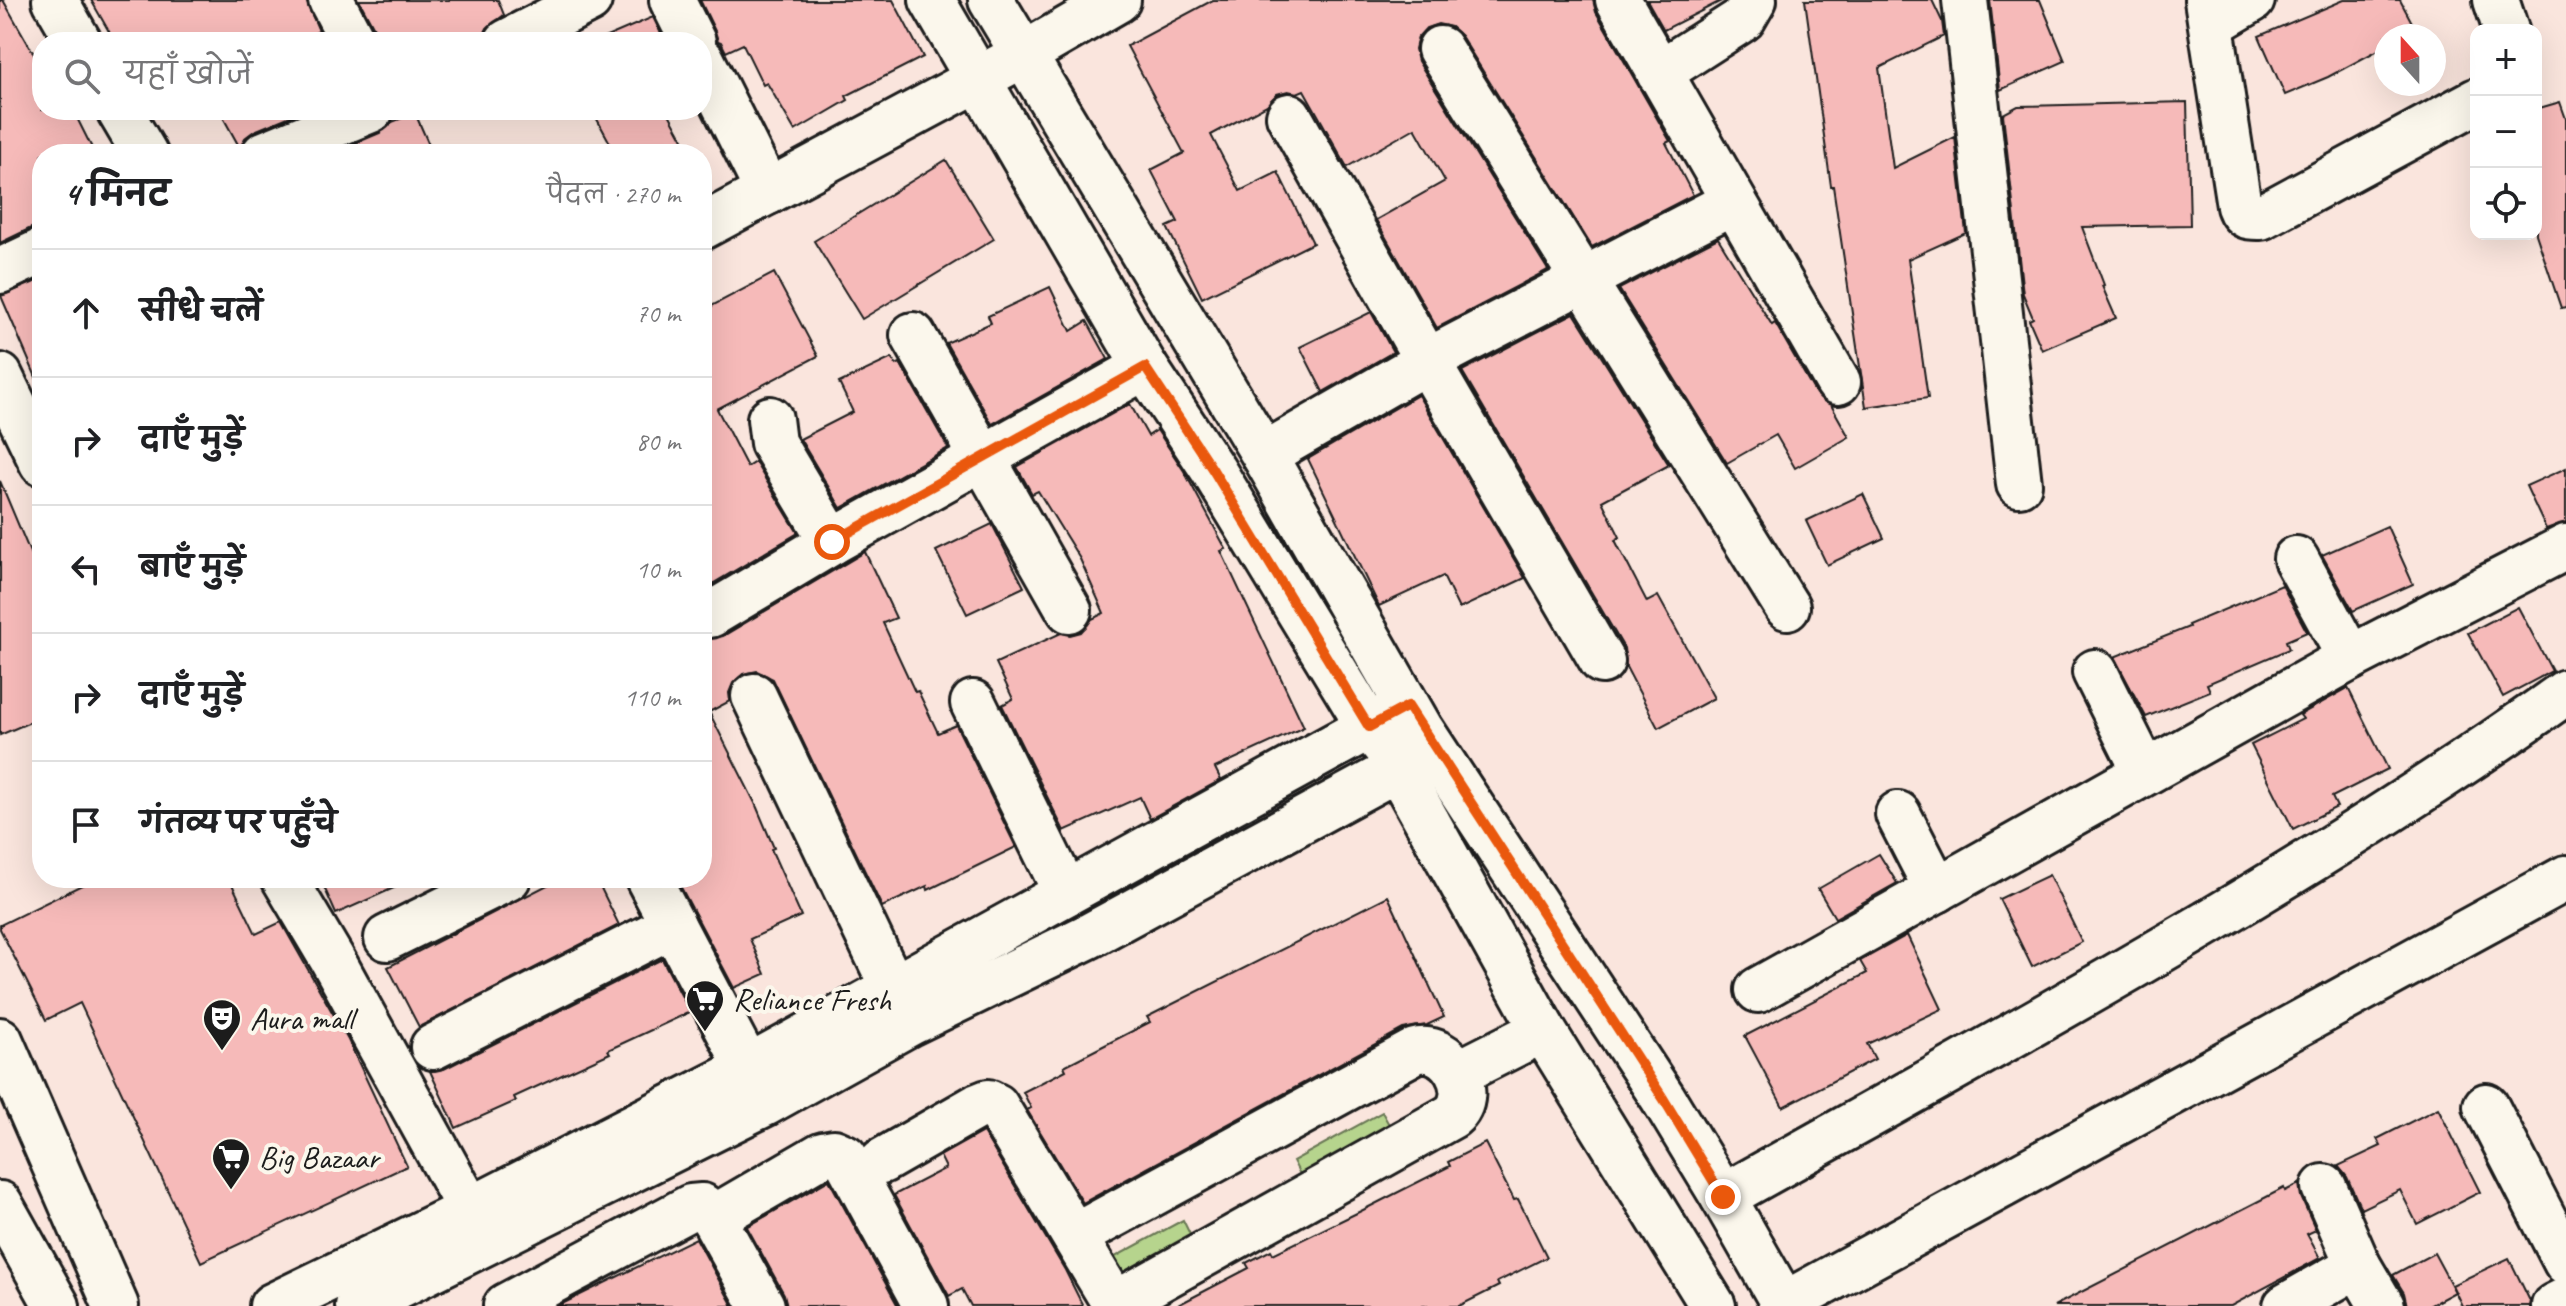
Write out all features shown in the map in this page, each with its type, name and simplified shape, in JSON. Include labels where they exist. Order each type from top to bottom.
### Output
[{"type":"street","points":[[55,0],[73,32]]},
{"type":"street","points":[[331,0],[348,32]]},
{"type":"street","points":[[527,32],[589,0]]},
{"type":"street","points":[[672,0],[688,32]]},
{"type":"street","points":[[932,0],[1145,367],[1213,470],[1369,727],[1387,749],[1543,1030],[1713,1306]]},
{"type":"street","points":[[991,0],[1264,455],[1434,749],[1655,1087],[1723,1197],[1783,1306],[2566,878]]},
{"type":"street","points":[[712,222],[1023,55],[1118,0]]},
{"type":"street","points":[[1618,0],[1838,382]]},
{"type":"street","points":[[1659,73],[1743,19],[1754,0]]},
{"type":"street","points":[[1965,0],[2019,484]]},
{"type":"street","points":[[2252,0],[2210,11],[2239,206],[2247,217],[2261,217],[2470,104]]},
{"type":"street","points":[[2496,0],[2504,24]]},
{"type":"street","points":[[1440,49],[1787,607]]},
{"type":"street","points":[[712,80],[768,192]]},
{"type":"street","points":[[1289,116],[1602,661]]},
{"type":"street","points":[[125,120],[139,144]]},
{"type":"street","points":[[288,144],[347,120]]},
{"type":"street","points":[[1264,455],[1427,361],[1733,202]]},
{"type":"street","points":[[0,271],[32,256]]},
{"type":"street","points":[[913,335],[1069,610]]},
{"type":"street","points":[[712,614],[832,542],[1145,367]]},
{"type":"street","points":[[0,376],[32,442]]},
{"type":"street","points":[[770,419],[773,443],[832,542]]},
{"type":"street","points":[[1758,990],[2350,658],[2566,547]]},
{"type":"street","points":[[2296,559],[2350,658]]},
{"type":"street","points":[[2095,672],[2145,772]]},
{"type":"street","points":[[1723,1197],[2227,911],[2403,803],[2566,692]]},
{"type":"street","points":[[754,696],[902,1006]]},
{"type":"street","points":[[973,703],[1066,893]]},
{"type":"street","points":[[358,1306],[766,1103],[1066,893],[1408,706]]},
{"type":"street","points":[[272,1306],[316,1296],[470,1210],[748,1068],[1089,936],[1434,749]]},
{"type":"street","points":[[1898,814],[1937,890]]},
{"type":"street","points":[[290,888],[470,1210]]},
{"type":"street","points":[[387,938],[488,888]]},
{"type":"street","points":[[653,888],[748,1068]]},
{"type":"street","points":[[433,1047],[673,925]]},
{"type":"street","points":[[1458,1073],[1543,1030]]},
{"type":"street","points":[[0,1040],[116,1306]]},
{"type":"street","points":[[882,1161],[988,1102],[996,1106],[1115,1305],[1452,1116],[1464,1100],[1458,1073],[1442,1054],[1432,1049],[1415,1051],[1075,1236]]},
{"type":"street","points":[[2486,1106],[2566,1262]]},
{"type":"street","points":[[713,1218],[823,1154],[834,1152],[845,1157],[926,1306]]},
{"type":"street","points":[[57,1306],[1,1207],[63,1185]]},
{"type":"street","points":[[2324,1187],[2358,1265],[2382,1306]]},
{"type":"street","points":[[506,1306],[691,1207],[702,1206],[713,1218],[762,1306]]},
{"type":"street","points":[[2286,1306],[2358,1265]]},
{"type":"street","points":[[2554,1306],[2566,1300]]},
{"type":"green space","points":[[1382,1112],[1406,1155],[1314,1201],[1293,1161]]},
{"type":"green space","points":[[1183,1220],[1203,1261],[1122,1301],[1104,1263]]},
{"type":"building","points":[[0,0],[3,0],[32,51],[32,120],[78,120],[90,144],[32,144],[32,228],[0,243]]},
{"type":"building","points":[[91,0],[306,0],[319,31],[317,32],[109,32]]},
{"type":"building","points":[[359,0],[498,0],[504,15],[486,32],[375,30]]},
{"type":"building","points":[[700,0],[893,0],[923,57],[846,96],[848,100],[795,131],[767,83],[763,85],[743,44],[726,52],[718,41]]},
{"type":"building","points":[[1213,0],[1593,0],[1596,12],[1670,141],[1666,143],[1693,195],[1592,247],[1461,36],[1451,27],[1438,24],[1426,28],[1418,37],[1415,49],[1418,61],[1548,270],[1437,328],[1376,220],[1445,181],[1415,128],[1347,167],[1304,90],[1297,93],[1288,91],[1277,94],[1267,105],[1211,135],[1240,191],[1278,172],[1313,243],[1202,298],[1167,227],[1178,222],[1151,170],[1184,153],[1127,46]]},
{"type":"building","points":[[1647,0],[1723,0],[1664,30]]},
{"type":"building","points":[[1805,0],[1932,0],[1942,21],[1944,36],[1879,68],[1893,168],[1955,137],[1966,233],[1908,259],[1928,398],[1866,407]]},
{"type":"building","points":[[1990,0],[2040,0],[2065,61],[2000,90]]},
{"type":"building","points":[[2344,0],[2400,0],[2413,24],[2374,24],[2374,52],[2285,95],[2259,36]]},
{"type":"building","points":[[653,17],[660,32],[618,32]]},
{"type":"building","points":[[2187,102],[2190,225],[2082,227],[2116,318],[2042,350],[2029,320],[2033,318],[2023,294],[2003,114],[2018,106]]},
{"type":"building","points":[[2560,102],[2566,119],[2566,307],[2561,308],[2538,240],[2542,240],[2542,107]]},
{"type":"building","points":[[225,120],[281,120],[254,131],[242,144],[238,144]]},
{"type":"building","points":[[418,120],[429,144],[354,144],[380,133],[392,122]]},
{"type":"building","points":[[597,120],[672,120],[686,144],[611,144]]},
{"type":"building","points":[[946,160],[994,239],[862,319],[814,241]]},
{"type":"building","points":[[1718,238],[1772,325],[1775,323],[1816,394],[1831,405],[1849,437],[1795,468],[1776,435],[1727,463],[1619,289]]},
{"type":"building","points":[[774,273],[818,356],[717,409],[747,467],[755,462],[798,533],[712,584],[712,306]]},
{"type":"building","points":[[32,283],[32,368],[1,296]]},
{"type":"building","points":[[1050,287],[1071,331],[1087,321],[1108,359],[992,424],[946,343],[991,323],[988,316]]},
{"type":"building","points":[[1371,312],[1393,352],[1323,392],[1300,347]]},
{"type":"building","points":[[1574,313],[1669,465],[1602,501],[1620,537],[1615,540],[1647,602],[1658,596],[1714,698],[1658,728],[1626,667],[1624,648],[1462,371]]},
{"type":"building","points":[[892,358],[896,365],[900,363],[948,448],[841,508],[800,439],[853,412],[839,383]]},
{"type":"building","points":[[1418,395],[1525,578],[1459,609],[1443,576],[1379,606],[1308,459]]},
{"type":"building","points":[[1130,404],[1148,436],[1157,430],[1184,471],[1226,549],[1221,551],[1304,727],[1215,768],[1221,780],[1150,819],[1140,797],[1064,831],[1002,705],[1013,699],[996,663],[1061,633],[1070,635],[1081,632],[1092,619],[1104,613],[1080,559],[1038,491],[1032,494],[1017,467]]},
{"type":"building","points":[[2566,468],[2566,522],[2546,529],[2526,486]]},
{"type":"building","points":[[0,481],[32,557],[32,721],[0,735]]},
{"type":"building","points":[[1863,494],[1884,538],[1827,565],[1806,521]]},
{"type":"building","points":[[992,524],[1024,587],[967,614],[936,551]]},
{"type":"building","points":[[2387,526],[2413,584],[2353,611],[2322,555]]},
{"type":"building","points":[[865,552],[896,618],[883,623],[915,692],[918,691],[938,733],[956,725],[1016,847],[928,890],[927,886],[882,907],[773,679],[757,671],[743,674],[733,683],[730,701],[712,710],[712,638],[723,636]]},
{"type":"building","points":[[2282,585],[2307,632],[2286,641],[2289,649],[2207,684],[2210,691],[2146,717],[2114,657]]},
{"type":"building","points":[[2518,607],[2552,671],[2503,697],[2468,633]]},
{"type":"building","points":[[2348,688],[2388,769],[2332,797],[2337,807],[2293,829],[2251,745],[2303,719],[2300,715]]},
{"type":"building","points":[[712,718],[755,803],[774,848],[771,849],[801,916],[750,939],[765,974],[734,988],[681,888],[712,888]]},
{"type":"building","points":[[1879,854],[1897,883],[1835,918],[1818,889]]},
{"type":"building","points":[[2049,875],[2082,942],[2032,967],[1999,899]]},
{"type":"building","points":[[76,888],[234,888],[256,934],[281,922],[348,1040],[407,1166],[201,1262],[80,1003],[46,1020],[0,925]]},
{"type":"building","points":[[324,888],[394,888],[336,914]]},
{"type":"building","points":[[542,888],[601,888],[619,925],[419,1027],[388,967]]},
{"type":"building","points":[[1388,896],[1444,1017],[1427,1025],[1403,1029],[1083,1203],[1027,1110],[1031,1108],[1023,1092],[1066,1070],[1064,1066],[1150,1022],[1147,1017]]},
{"type":"building","points":[[1907,935],[1942,1009],[1867,1044],[1875,1059],[1783,1107],[1745,1036],[1867,973],[1860,961]]},
{"type":"building","points":[[662,959],[690,1012],[514,1097],[516,1101],[456,1128],[430,1071],[444,1069]]},
{"type":"building","points":[[2438,1108],[2480,1192],[2417,1224],[2400,1190],[2361,1209],[2347,1177],[2338,1166],[2381,1146],[2377,1139]]},
{"type":"building","points":[[983,1132],[1083,1306],[971,1306],[962,1289],[949,1296],[894,1195],[946,1168],[940,1156]]},
{"type":"building","points":[[1485,1143],[1547,1257],[1497,1282],[1499,1286],[1459,1306],[1176,1306],[1249,1268],[1246,1263],[1271,1250],[1273,1254],[1363,1210],[1450,1166],[1448,1162]]},
{"type":"building","points":[[829,1180],[898,1306],[787,1306],[784,1294],[747,1227]]},
{"type":"building","points":[[2299,1184],[2301,1197],[2316,1230],[2307,1234],[2320,1258],[2231,1306],[2054,1306],[2284,1188],[2285,1191]]},
{"type":"building","points":[[696,1238],[733,1306],[559,1306],[564,1303]]},
{"type":"building","points":[[2434,1253],[2455,1292],[2429,1306],[2407,1306],[2404,1293],[2393,1275]]},
{"type":"building","points":[[2509,1258],[2530,1301],[2529,1306],[2462,1306],[2452,1285]]},
{"type":"place","name":"Reliance Fresh","points":[[705,1033]]},
{"type":"place","name":"Aura mall","points":[[222,1052]]},
{"type":"place","name":"Big Bazaar","points":[[231,1191]]},
{"type":"route","points":[[832,542],[1145,367],[1213,470],[1369,727],[1408,706],[1663,1098],[1723,1197]]}]
